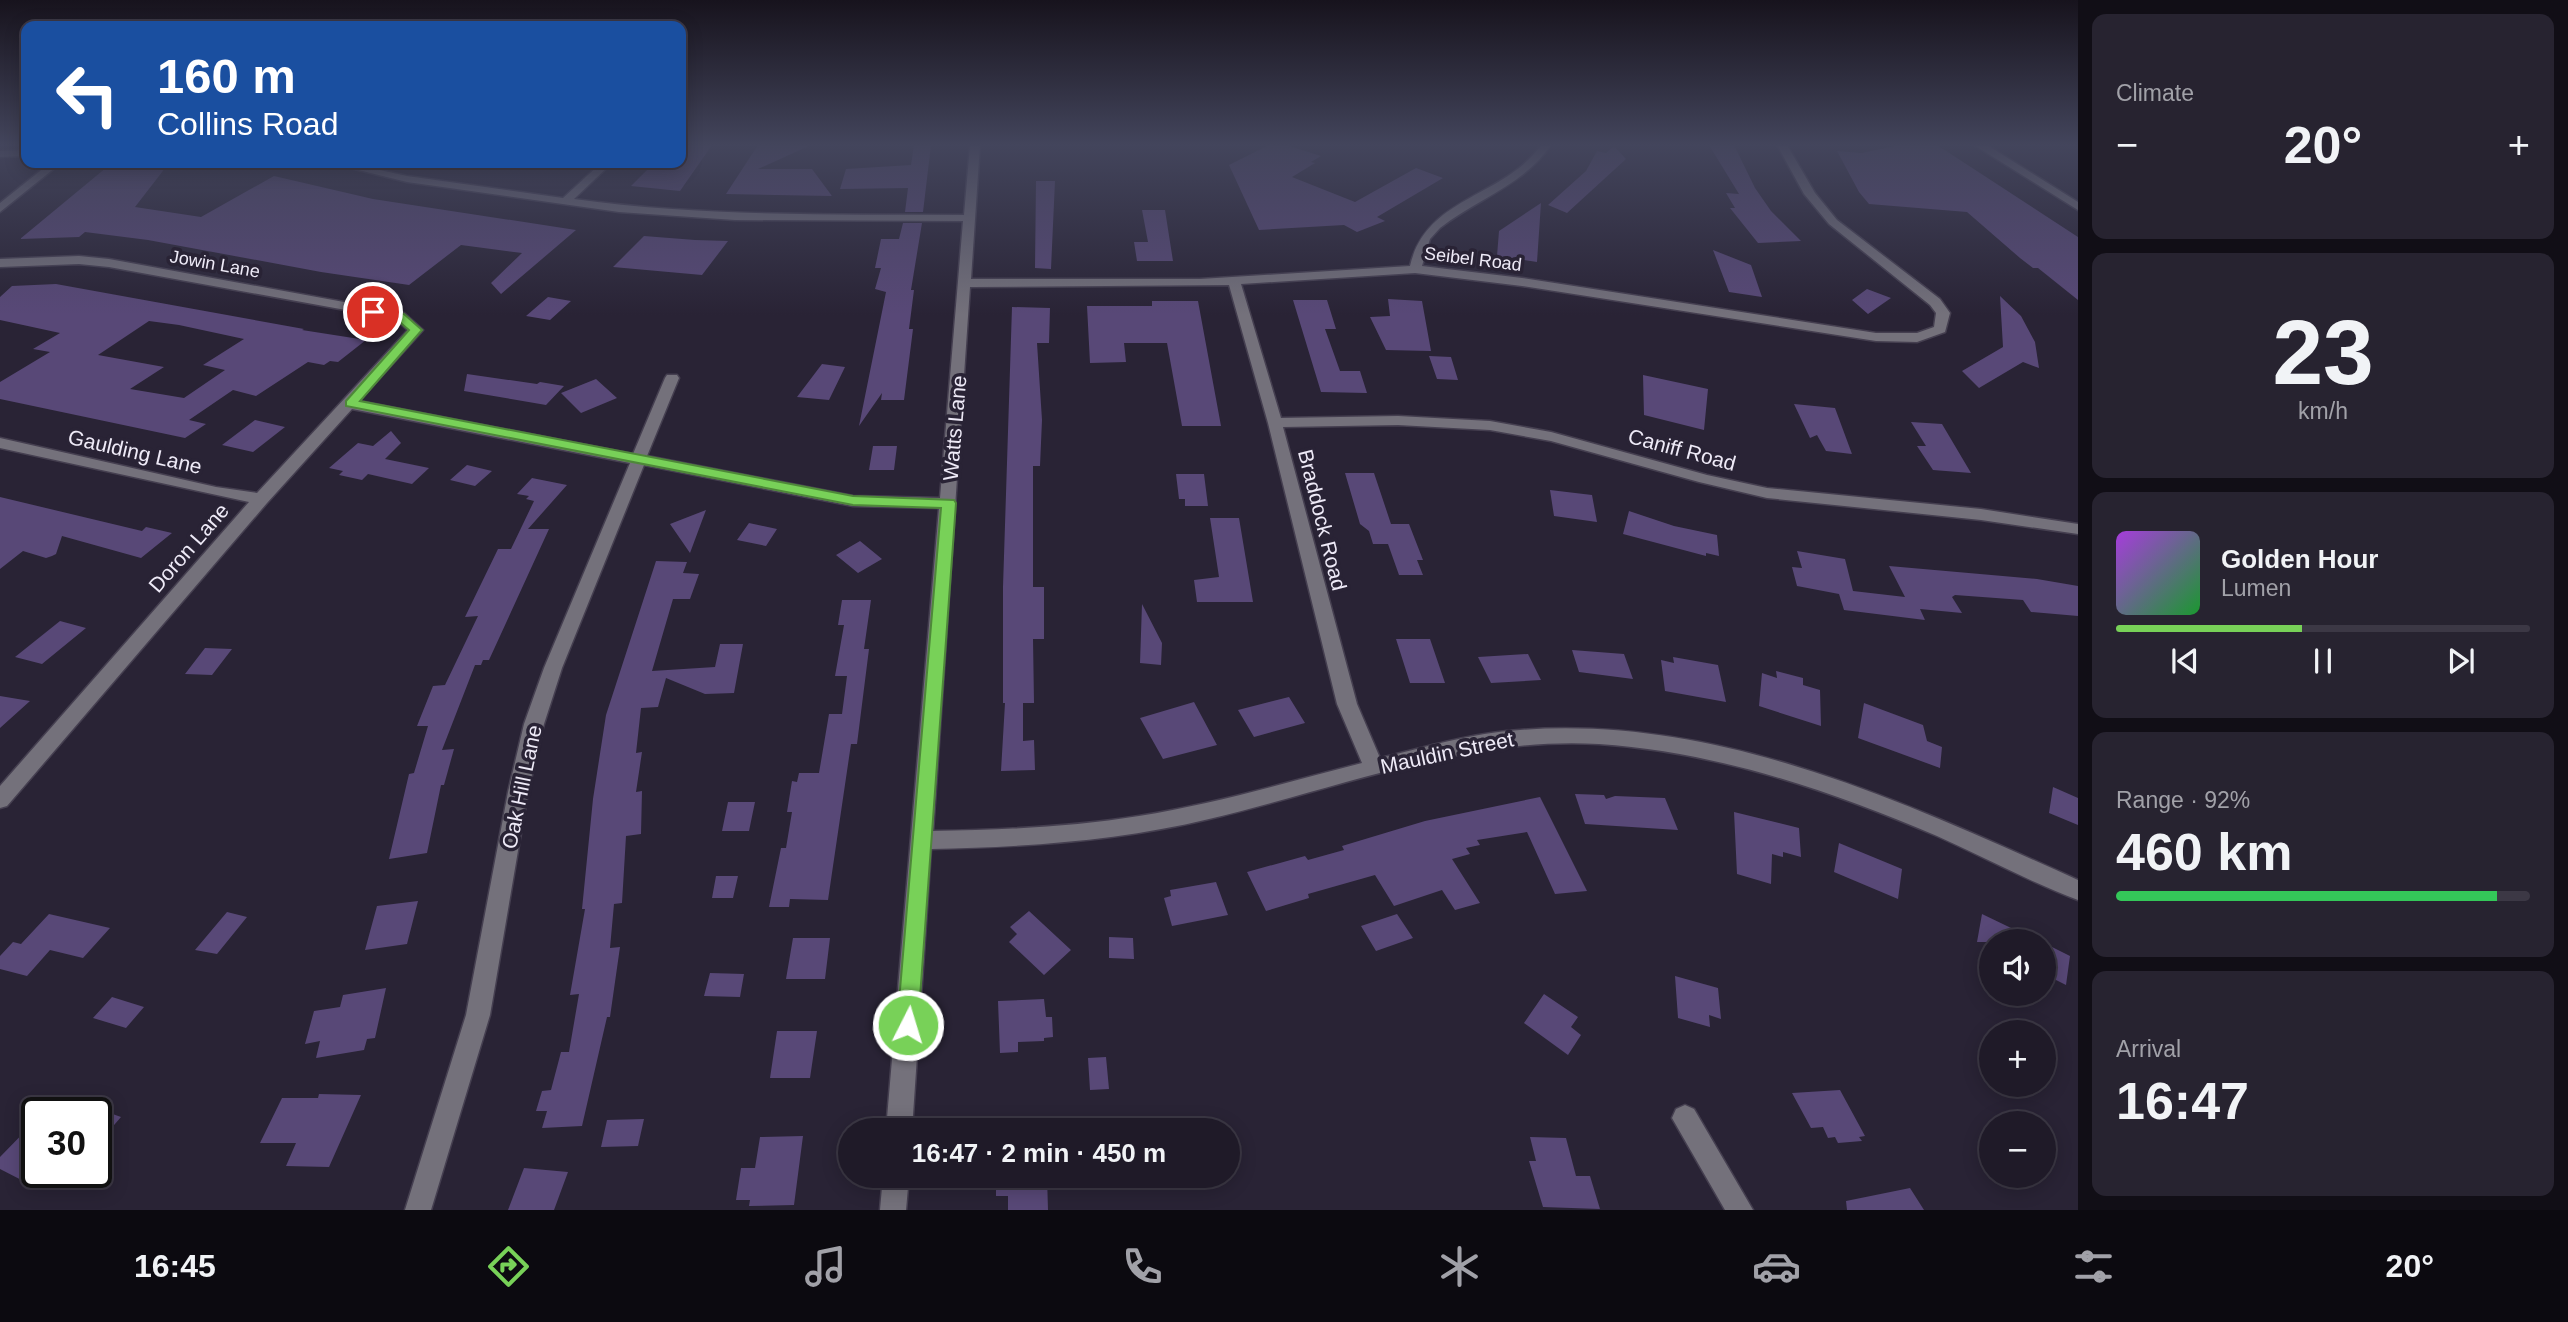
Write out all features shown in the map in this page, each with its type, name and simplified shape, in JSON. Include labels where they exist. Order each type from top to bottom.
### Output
[{"type":"street","points":[[561,201],[724,216],[968,218]]},
{"type":"street","name":"Watts Lane","points":[[900,1118],[966,283],[970,201]]},
{"type":"street","points":[[1415,269],[1420,250],[1430,232],[1476,201]]},
{"type":"street","name":"Seibel Road","points":[[966,283],[1233,280],[1415,269],[1522,282],[1876,337],[1914,338],[1932,334],[1940,328],[1944,320],[1935,302],[1833,222],[1816,201]]},
{"type":"street","name":"Jowin Lane","points":[[0,263],[79,260],[109,263],[399,316],[416,330]]},
{"type":"street","name":"Braddock Road","points":[[1233,280],[1275,423],[1347,704],[1374,768]]},
{"type":"street","name":"Doron Lane","points":[[0,800],[261,499],[351,404],[416,330]]},
{"type":"street","name":"Oak Hill Lane","points":[[418,1210],[478,1015],[518,792],[534,724],[553,668],[636,460],[672,379]]},
{"type":"street","points":[[351,404],[853,500],[949,503]]},
{"type":"street","name":"Caniff Road","points":[[1275,423],[1453,423],[1497,426],[1565,440],[1702,478],[1765,492],[1832,502],[1971,514],[2078,529]]},
{"type":"street","name":"Gaulding Lane","points":[[0,443],[216,492],[261,499]]},
{"type":"street","name":"Mauldin Street","points":[[922,840],[1002,839],[1117,828],[1204,812],[1447,750],[1520,737],[1601,737],[1691,746],[1777,766],[1861,795],[2078,890]]},
{"type":"street","points":[[1685,1118],[1740,1210]]},
{"type":"street","points":[[893,1210],[895,1188]]},
{"type":"building","points":[[65,201],[139,201],[135,207],[201,217],[229,201],[389,201],[576,230],[501,294],[491,283],[522,253],[461,245],[409,285],[321,272],[148,240],[85,232],[79,237],[20,239]]},
{"type":"building","points":[[906,201],[924,201],[923,212],[905,212]]},
{"type":"building","points":[[1036,201],[1054,201],[1051,269],[1035,268]]},
{"type":"building","points":[[1246,201],[1403,201],[1377,217],[1385,221],[1357,232],[1344,225],[1259,230]]},
{"type":"building","points":[[1552,201],[1580,201],[1567,213],[1548,205]]},
{"type":"building","points":[[1731,201],[1764,201],[1801,241],[1758,243],[1730,208],[1735,208]]},
{"type":"building","points":[[1867,201],[2024,201],[2078,237],[2078,300],[2038,268],[2033,268],[2020,258],[1967,212],[1869,204]]},
{"type":"building","points":[[1541,203],[1537,262],[1497,256],[1499,231]]},
{"type":"building","points":[[1142,210],[1165,210],[1173,261],[1137,261],[1134,242],[1148,242]]},
{"type":"building","points":[[903,223],[922,223],[911,290],[914,290],[909,329],[913,329],[904,400],[881,400],[882,393],[859,426],[886,292],[875,289],[881,268],[875,268],[881,239],[899,239]]},
{"type":"building","points":[[644,236],[728,241],[702,275],[613,267]]},
{"type":"building","points":[[1713,250],[1751,265],[1762,297],[1729,292]]},
{"type":"building","points":[[56,284],[366,340],[338,362],[330,361],[324,365],[308,362],[256,396],[233,390],[189,420],[206,424],[185,438],[0,399],[0,382],[50,352],[33,349],[60,333],[0,320],[0,297],[12,286]],"holes":[[[149,321],[244,339],[203,365],[225,370],[184,398],[130,389],[164,367],[98,355]]]},
{"type":"building","points":[[1867,289],[1891,298],[1868,314],[1852,300]]},
{"type":"building","points":[[2000,296],[2021,316],[2035,342],[2039,368],[2023,362],[1979,388],[1962,371],[2003,347]]},
{"type":"building","points":[[548,297],[571,301],[550,320],[526,316]]},
{"type":"building","points":[[1388,299],[1422,301],[1431,351],[1386,350],[1370,317],[1390,316]]},
{"type":"building","points":[[1293,300],[1327,300],[1336,329],[1325,329],[1340,371],[1360,371],[1367,393],[1321,392]]},
{"type":"building","points":[[1152,301],[1198,301],[1221,426],[1182,426],[1167,343],[1124,343],[1126,362],[1090,363],[1087,306],[1152,306]]},
{"type":"building","points":[[1012,307],[1050,308],[1049,343],[1037,343],[1042,420],[1040,466],[1033,466],[1033,587],[1044,587],[1044,639],[1033,639],[1034,703],[1023,703],[1023,741],[1034,740],[1035,770],[1001,771],[1005,703],[1003,587]]},
{"type":"building","points":[[1429,356],[1451,357],[1458,380],[1437,379]]},
{"type":"building","points":[[822,364],[845,367],[829,400],[797,397]]},
{"type":"building","points":[[467,374],[564,386],[546,405],[464,391]]},
{"type":"building","points":[[1643,375],[1708,389],[1704,430],[1644,415]]},
{"type":"building","points":[[596,379],[617,398],[581,413],[561,393]]},
{"type":"building","points":[[1794,404],[1835,408],[1852,454],[1826,451],[1817,435],[1810,438]]},
{"type":"building","points":[[255,420],[285,427],[253,452],[222,445]]},
{"type":"building","points":[[1911,422],[1942,424],[1971,473],[1933,470],[1917,446],[1926,446]]},
{"type":"building","points":[[391,431],[401,443],[385,459],[429,468],[412,484],[368,474],[362,480],[339,475],[343,471],[329,468],[358,443],[373,446]]},
{"type":"building","points":[[873,446],[897,446],[894,470],[869,470]]},
{"type":"building","points":[[467,465],[492,471],[475,486],[450,480]]},
{"type":"building","points":[[1345,473],[1374,473],[1391,524],[1409,524],[1423,560],[1417,560],[1423,575],[1399,575],[1388,544],[1373,544],[1369,531],[1360,524]]},
{"type":"building","points":[[1176,474],[1204,474],[1208,506],[1185,506],[1185,499],[1179,499]]},
{"type":"building","points":[[532,478],[567,485],[528,529],[549,529],[489,660],[475,665],[442,750],[454,749],[444,785],[441,785],[427,853],[389,859],[409,774],[414,773],[428,726],[417,726],[433,686],[445,685],[478,616],[465,617],[498,549],[511,549],[534,501],[526,499],[529,496],[517,494]]},
{"type":"building","points":[[1550,490],[1592,495],[1597,522],[1554,516]]},
{"type":"building","points":[[0,497],[142,531],[146,527],[172,533],[141,558],[62,536],[56,554],[46,558],[23,551],[0,569]]},
{"type":"building","points":[[706,510],[690,553],[670,524]]},
{"type":"building","points":[[1629,511],[1674,526],[1717,535],[1719,556],[1706,553],[1706,556],[1623,534]]},
{"type":"building","points":[[1210,518],[1239,518],[1253,602],[1197,602],[1194,580],[1219,577]]},
{"type":"building","points":[[749,523],[777,529],[766,546],[737,540]]},
{"type":"building","points":[[860,541],[882,559],[858,573],[836,555]]},
{"type":"building","points":[[1797,551],[1845,559],[1853,591],[1905,597],[1889,566],[2037,579],[2078,586],[2078,616],[2031,612],[2023,600],[1955,595],[1952,597],[1962,613],[1920,609],[1925,620],[1844,610],[1839,594],[1797,586],[1792,567],[1802,568]]},
{"type":"building","points":[[656,561],[687,562],[683,573],[699,574],[690,599],[673,599],[652,671],[715,667],[720,644],[743,644],[734,693],[705,694],[666,678],[658,707],[641,708],[636,753],[642,752],[636,792],[642,791],[641,834],[626,836],[622,903],[614,904],[610,948],[620,947],[610,1017],[607,1017],[582,1126],[542,1128],[547,1111],[536,1111],[542,1091],[551,1090],[561,1052],[569,1052],[579,994],[570,995],[585,909],[582,909],[593,799],[606,715]]},
{"type":"building","points":[[842,600],[871,600],[864,649],[869,649],[857,744],[851,744],[828,900],[790,899],[789,907],[769,907],[781,848],[786,848],[792,812],[787,812],[792,781],[797,782],[799,773],[819,773],[829,714],[842,714],[847,676],[835,676],[844,625],[838,625]]},
{"type":"building","points":[[1142,604],[1162,643],[1161,665],[1140,663]]},
{"type":"building","points":[[60,621],[86,628],[42,664],[15,657]]},
{"type":"building","points":[[1396,639],[1430,639],[1445,683],[1410,683]]},
{"type":"building","points":[[205,648],[232,649],[212,675],[185,674]]},
{"type":"building","points":[[1572,650],[1624,654],[1633,679],[1579,672]]},
{"type":"building","points":[[1528,654],[1541,680],[1491,683],[1478,657]]},
{"type":"building","points":[[1673,657],[1718,665],[1726,702],[1665,691],[1661,660],[1674,663]]},
{"type":"building","points":[[1776,671],[1803,678],[1803,685],[1820,690],[1821,726],[1759,706],[1762,673],[1777,678]]},
{"type":"building","points":[[0,696],[30,701],[0,728]]},
{"type":"building","points":[[1289,697],[1305,723],[1254,737],[1238,710]]},
{"type":"building","points":[[1194,702],[1217,745],[1163,759],[1140,718]]},
{"type":"building","points":[[1864,703],[1923,725],[1927,741],[1942,747],[1940,768],[1858,738]]},
{"type":"building","points":[[2053,787],[2078,798],[2078,825],[2049,813]]},
{"type":"building","points":[[1575,794],[1604,795],[1606,799],[1615,796],[1665,798],[1678,830],[1585,824]]},
{"type":"building","points":[[1540,797],[1587,891],[1555,894],[1527,832],[1477,840],[1480,845],[1466,848],[1470,854],[1452,859],[1480,903],[1455,910],[1442,890],[1394,906],[1375,875],[1308,894],[1309,898],[1266,911],[1247,872],[1305,856],[1308,860],[1344,850],[1342,846],[1425,821]]},
{"type":"building","points":[[728,802],[755,802],[749,831],[722,831]]},
{"type":"building","points":[[1734,812],[1799,828],[1801,857],[1783,852],[1783,857],[1772,854],[1771,884],[1737,874]]},
{"type":"building","points":[[1839,843],[1902,869],[1898,899],[1834,872]]},
{"type":"building","points":[[716,876],[738,876],[733,898],[712,898]]},
{"type":"building","points":[[1216,882],[1228,915],[1172,926],[1164,898],[1171,896],[1170,890]]},
{"type":"building","points":[[418,901],[407,944],[365,950],[377,906]]},
{"type":"building","points":[[1029,911],[1071,950],[1044,975],[1009,942],[1017,934],[1010,927]]},
{"type":"building","points":[[227,912],[247,917],[217,954],[195,950]]},
{"type":"building","points":[[49,914],[110,928],[83,958],[50,950],[27,976],[0,969],[0,956],[13,942],[21,944]]},
{"type":"building","points":[[1397,914],[1413,938],[1376,951],[1361,926]]},
{"type":"building","points":[[1982,914],[2013,929],[1979,929]]},
{"type":"building","points":[[1109,937],[1133,938],[1134,959],[1109,958]]},
{"type":"building","points":[[793,938],[830,938],[825,979],[786,979]]},
{"type":"building","points":[[2056,949],[2070,956],[2066,985],[2056,980]]},
{"type":"building","points":[[710,973],[744,974],[740,997],[704,996]]},
{"type":"building","points":[[1675,976],[1718,988],[1721,1019],[1709,1015],[1710,1027],[1678,1018]]},
{"type":"building","points":[[386,988],[375,1038],[367,1039],[364,1050],[316,1058],[320,1041],[305,1044],[314,1011],[340,1007],[343,995]]},
{"type":"building","points":[[1544,994],[1578,1017],[1571,1027],[1581,1035],[1568,1055],[1524,1023]]},
{"type":"building","points":[[112,997],[144,1007],[126,1028],[93,1018]]},
{"type":"building","points":[[1044,999],[1046,1017],[1052,1017],[1053,1037],[1044,1038],[1044,1041],[1018,1042],[1018,1052],[1000,1053],[998,1001]]},
{"type":"building","points":[[777,1031],[817,1031],[810,1078],[770,1078]]},
{"type":"building","points":[[1106,1057],[1109,1089],[1090,1090],[1088,1058]]},
{"type":"building","points":[[1840,1090],[1865,1136],[1859,1137],[1862,1141],[1838,1143],[1835,1137],[1828,1138],[1823,1127],[1811,1128],[1792,1093]]},
{"type":"building","points":[[319,1094],[361,1095],[329,1167],[286,1166],[296,1143],[260,1143],[282,1098],[318,1098]]},
{"type":"building","points":[[112,1114],[121,1117],[112,1127]]},
{"type":"building","points":[[644,1119],[638,1146],[601,1147],[607,1120]]},
{"type":"building","points":[[21,1135],[21,1180],[0,1169],[0,1157]]},
{"type":"building","points":[[803,1136],[794,1205],[749,1206],[750,1200],[736,1200],[741,1168],[755,1168],[760,1137]]},
{"type":"building","points":[[1530,1137],[1566,1138],[1576,1176],[1590,1176],[1600,1209],[1543,1207],[1529,1161],[1536,1161]]},
{"type":"building","points":[[524,1168],[568,1172],[554,1210],[508,1210]]},
{"type":"building","points":[[996,1188],[1047,1188],[1048,1210],[1008,1210],[1008,1196],[996,1196]]},
{"type":"building","points":[[1910,1188],[1924,1210],[1847,1210],[1846,1201]]},
{"type":"route","points":[[373,312],[399,316],[409,321],[416,330],[351,404],[853,500],[897,504],[949,503],[908,1025]]}]
